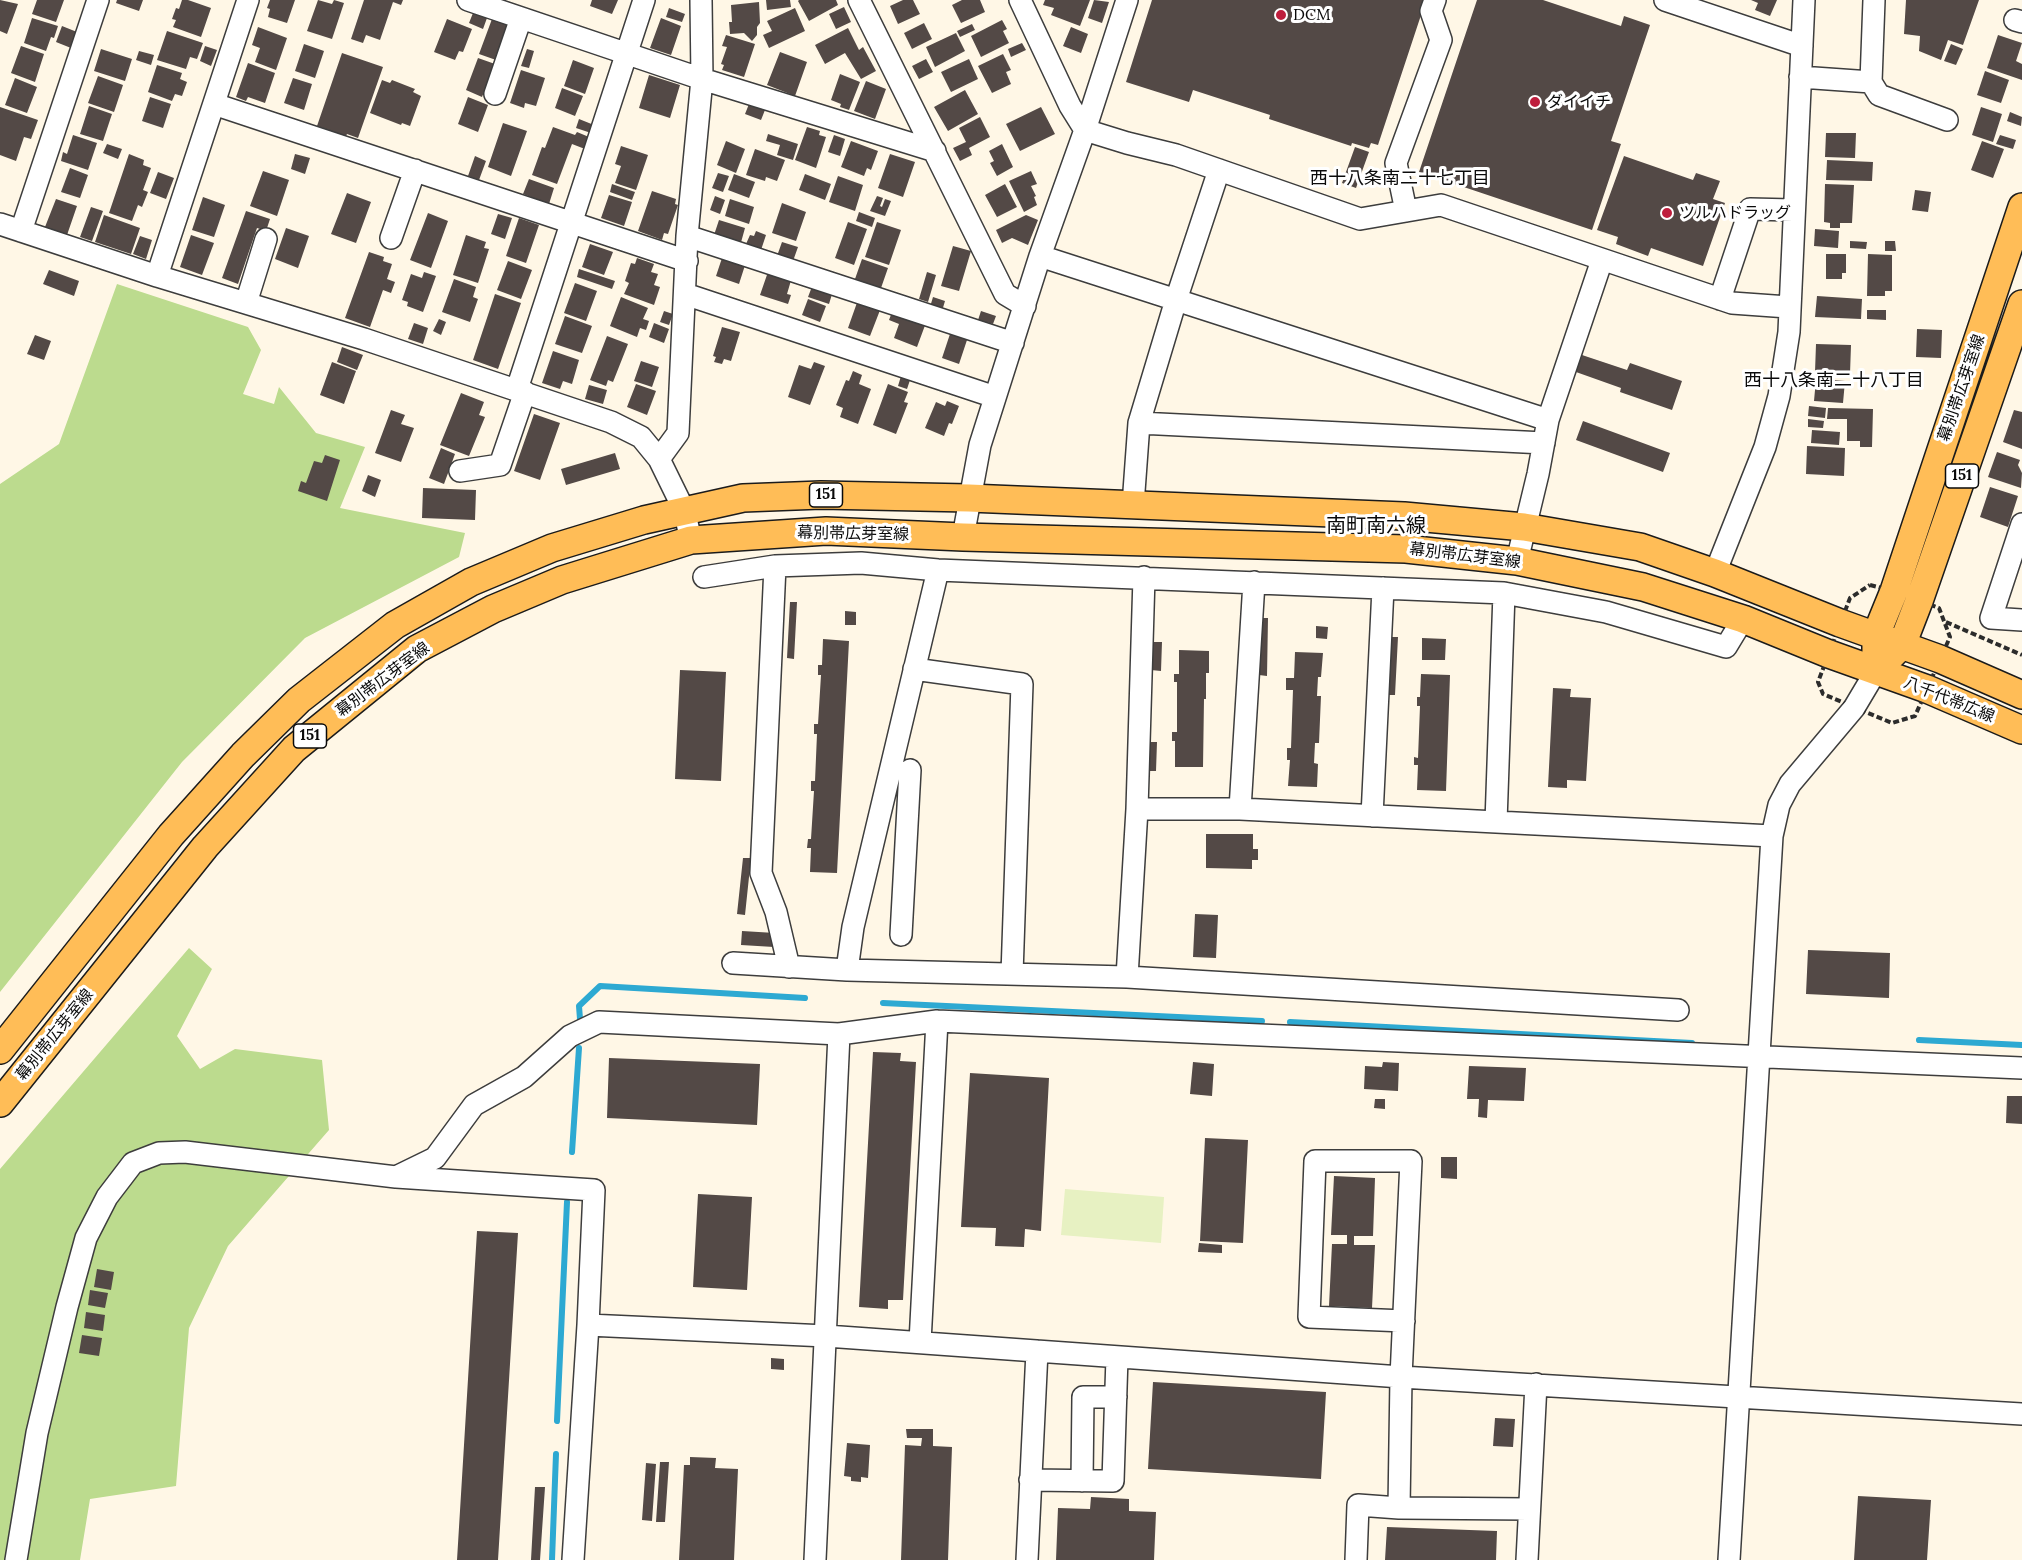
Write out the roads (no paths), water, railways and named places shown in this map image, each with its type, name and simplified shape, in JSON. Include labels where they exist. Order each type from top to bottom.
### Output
[{"type":"main road","name":"幕別帯広芽室線","points":[[1876,671],[1875,635],[1894,591],[2022,207]]},
{"type":"main road","name":"幕別帯広芽室線","points":[[1876,671],[1902,645],[2022,307]]},
{"type":"main road","name":"幕別帯広芽室線","points":[[0,1050],[171,835],[243,755],[299,700],[396,625],[471,582],[552,548],[684,510],[743,498],[821,495],[969,498],[1404,516],[1524,527],[1640,547],[1715,573],[1902,645]]},
{"type":"main road","name":"幕別帯広芽室線","points":[[0,1103],[205,847],[294,749],[417,649],[493,609],[562,580],[691,540],[826,531],[1406,549],[1517,561],[1643,588],[1743,620],[1876,671]]},
{"type":"main road","name":"八千代帯広線","points":[[1902,645],[2022,695]]},
{"type":"main road","name":"八千代帯広線","points":[[1876,671],[1927,689],[2022,730]]},
{"type":"street","points":[[21,231],[98,0]]},
{"type":"street","points":[[468,0],[702,79],[935,151]]},
{"type":"street","points":[[460,471],[500,465],[573,222],[644,0]]},
{"type":"street","points":[[658,459],[678,433],[687,236],[702,79],[701,0]]},
{"type":"street","points":[[859,0],[1005,294],[1025,306]]},
{"type":"street","points":[[1020,0],[1070,106],[1085,130],[1176,155],[1360,219],[1441,205],[1732,303],[1788,307]]},
{"type":"street","points":[[963,537],[980,445],[1040,256],[1085,130],[1127,0]]},
{"type":"street","points":[[1406,211],[1396,163],[1441,40],[1431,11],[1435,0]]},
{"type":"street","points":[[1665,0],[1802,46]]},
{"type":"street","points":[[1715,573],[1765,447],[1779,396],[1789,332],[1788,307],[1804,0]]},
{"type":"street","points":[[1874,0],[1871,82],[1879,95],[1947,120]]},
{"type":"street","points":[[157,276],[214,104],[245,1]]},
{"type":"street","points":[[495,94],[521,18]]},
{"type":"street","points":[[1800,77],[1871,82]]},
{"type":"street","points":[[214,104],[687,261]]},
{"type":"street","points":[[392,237],[415,170]]},
{"type":"street","points":[[1133,505],[1139,423],[1176,300],[1219,170]]},
{"type":"street","points":[[1720,299],[1750,209],[1793,210]]},
{"type":"street","points":[[0,224],[157,276],[521,390],[611,422],[641,437],[658,459],[684,510],[691,540]]},
{"type":"street","points":[[687,236],[1013,343]]},
{"type":"street","points":[[246,303],[267,240]]},
{"type":"street","points":[[1040,256],[1548,420]]},
{"type":"street","points":[[1517,561],[1548,420],[1602,260]]},
{"type":"street","points":[[685,294],[995,397]]},
{"type":"street","points":[[1993,298],[2022,307]]},
{"type":"street","points":[[1139,423],[1544,443]]},
{"type":"street","points":[[2022,524],[1991,618],[2022,620]]},
{"type":"street","points":[[704,577],[775,566],[861,562],[938,570],[1504,593],[1606,612],[1726,647],[1743,620]]},
{"type":"street","points":[[775,566],[761,873],[776,912],[789,967]]},
{"type":"street","points":[[847,970],[853,927],[938,570]]},
{"type":"street","points":[[1127,977],[1137,809],[1144,577]]},
{"type":"street","points":[[1240,809],[1254,582]]},
{"type":"street","points":[[1372,816],[1383,588]]},
{"type":"street","points":[[1496,822],[1504,593]]},
{"type":"street","points":[[914,669],[1022,684],[1012,974]]},
{"type":"street","points":[[1729,1560],[1772,836],[1779,805],[1790,784],[1854,708],[1876,671]]},
{"type":"street","points":[[901,935],[910,771]]},
{"type":"street","points":[[1137,809],[1240,809],[1772,836]]},
{"type":"street","points":[[879,817],[908,820]]},
{"type":"street","points":[[733,963],[847,970],[1127,977],[1678,1010]]},
{"type":"street","points":[[920,1342],[937,1021]]},
{"type":"street","points":[[396,1177],[435,1158],[474,1105],[524,1077],[570,1036],[598,1022],[839,1034],[937,1021],[2022,1068]]},
{"type":"street","points":[[816,1560],[839,1034]]},
{"type":"street","points":[[16,1560],[37,1433],[86,1238],[107,1197],[133,1163],[159,1153],[185,1152],[396,1177],[594,1190],[573,1560]]},
{"type":"street","points":[[1399,1508],[1401,1377],[1404,1321],[1411,1161],[1315,1161],[1309,1317],[1404,1321]]},
{"type":"street","points":[[588,1325],[826,1336],[1401,1377],[2022,1414]]},
{"type":"street","points":[[1027,1560],[1036,1351]]},
{"type":"street","points":[[1030,1480],[1113,1481],[1117,1357]]},
{"type":"street","points":[[1527,1560],[1536,1384]]},
{"type":"street","points":[[1082,1481],[1083,1397],[1116,1398]]},
{"type":"street","points":[[1356,1560],[1358,1505],[1399,1508],[1528,1509]]},
{"type":"waterway","points":[[580,1019],[579,1006],[600,986],[805,998]]},
{"type":"waterway","points":[[883,1003],[1262,1021]]},
{"type":"waterway","points":[[1290,1022],[1692,1043]]},
{"type":"waterway","points":[[1919,1040],[2022,1045]]},
{"type":"waterway","points":[[572,1152],[579,1048]]},
{"type":"waterway","points":[[557,1421],[567,1202]]},
{"type":"waterway","points":[[552,1560],[556,1454]]},
{"type":"place","name":"DCM","points":[[1281,15]]},
{"type":"place","name":"ダイイチ","points":[[1535,102]]},
{"type":"place","name":"ツルハドラッグ","points":[[1667,213]]},
{"type":"district","name":"西十八条南二十七丁目","points":[[1400,179]]},
{"type":"district","name":"西十八条南二十八丁目","points":[[1834,381]]},
{"type":"district","name":"南町南六線","points":[[1376,526]]}]
